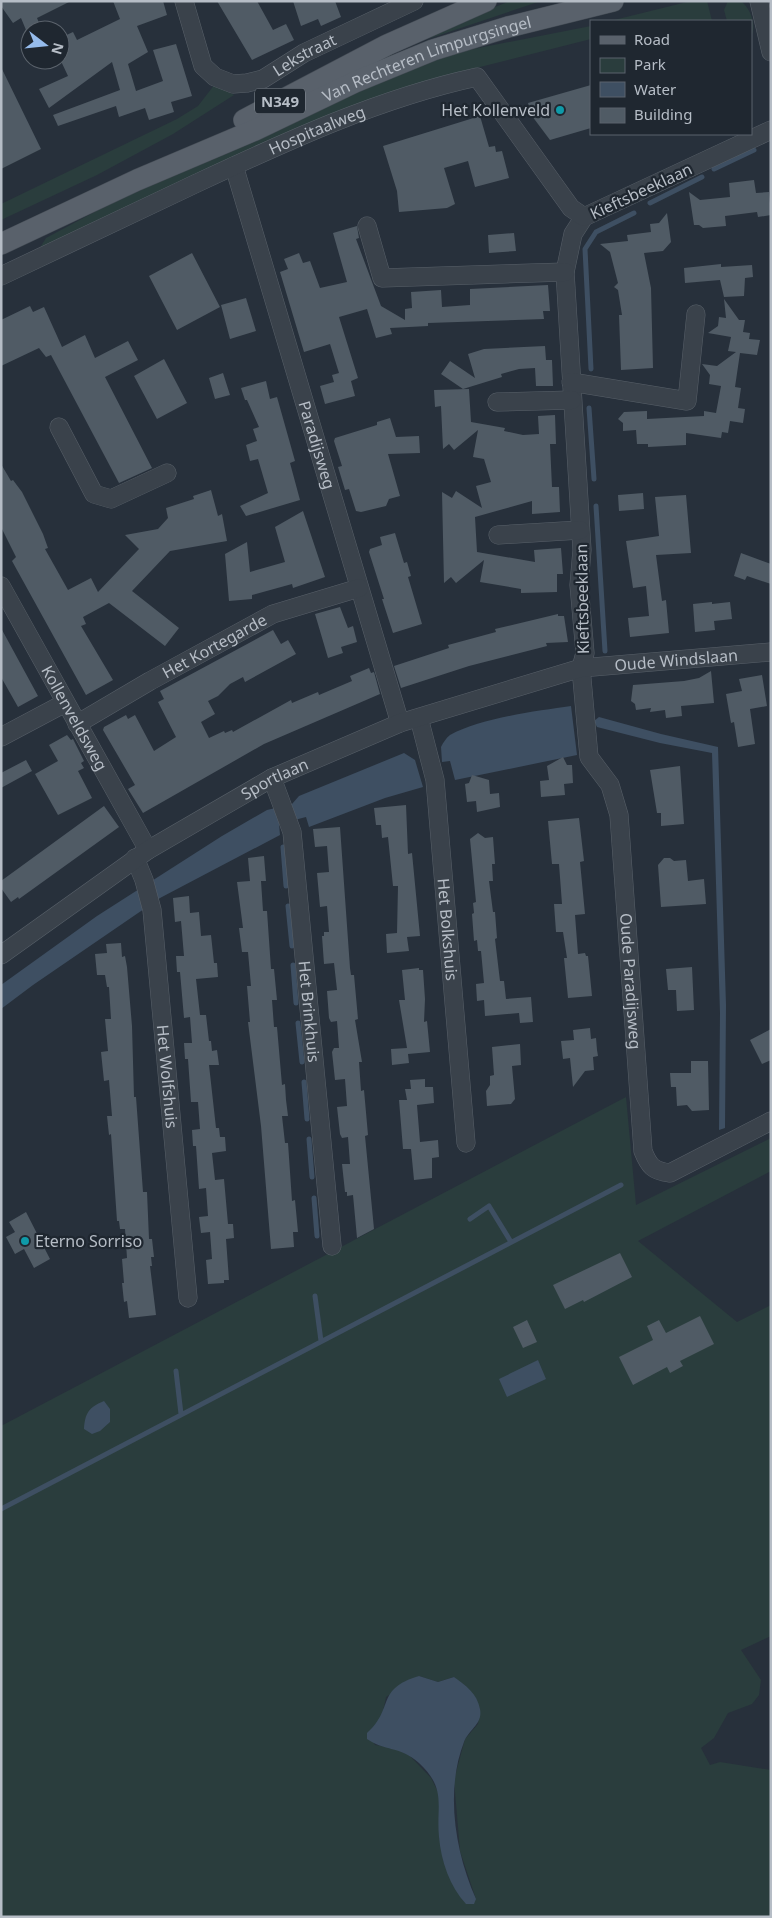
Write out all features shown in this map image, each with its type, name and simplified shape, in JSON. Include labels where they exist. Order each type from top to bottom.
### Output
[{"type":"main road","name":"Van Rechteren Limpurgsingel","points":[[137,180],[202,142],[387,45],[486,1]]},
{"type":"main road","name":"Van Rechteren Limpurgsingel","points":[[1,244],[137,180],[255,130],[355,82],[433,50],[508,27],[613,1]]},
{"type":"street","name":"Lekstraat","points":[[184,1],[203,66],[215,76],[233,84],[247,83],[263,78],[383,8],[414,1]]},
{"type":"street","points":[[759,1],[770,45]]},
{"type":"street","name":"Hospitaalweg","points":[[1,276],[234,166],[331,123],[452,83],[477,77],[571,208],[584,217]]},
{"type":"street","name":"Kieftsbeeklaan","points":[[751,140],[771,116]]},
{"type":"street","name":"Kieftsbeeklaan","points":[[581,668],[585,653],[580,585],[582,550],[565,272],[573,234],[584,217],[771,130]]},
{"type":"street","name":"Paradijsweg","points":[[234,166],[400,723]]},
{"type":"street","points":[[367,226],[382,278],[565,272]]},
{"type":"street","points":[[571,382],[687,401],[696,314]]},
{"type":"street","points":[[497,402],[572,400]]},
{"type":"street","points":[[59,428],[94,494],[111,499],[167,473]]},
{"type":"street","name":"Kieftsbeeklaan","points":[[498,535],[580,530]]},
{"type":"street","name":"Kollenveldsweg","points":[[1,586],[77,724],[142,854]]},
{"type":"street","name":"Het Kortegarde","points":[[77,724],[150,681],[273,614],[359,588]]},
{"type":"street","name":"Oude Windslaan","points":[[581,668],[771,652]]},
{"type":"street","name":"Sportlaan","points":[[1,955],[142,854],[272,778],[400,723],[581,668]]},
{"type":"street","name":"Oude Paradijsweg","points":[[581,668],[589,757],[610,786],[619,816],[642,1151],[649,1166],[658,1172],[670,1173],[771,1121]]},
{"type":"street","points":[[1,737],[65,703]]},
{"type":"street","name":"Het Bolkshuis","points":[[419,718],[435,780],[466,1143]]},
{"type":"street","name":"Het Brinkhuis","points":[[272,778],[292,832],[332,1246]]},
{"type":"street","name":"Het Wolfshuis","points":[[142,854],[144,880],[152,910],[188,1298]]},
{"type":"green space","points":[[510,1],[541,1],[428,39],[475,15]]},
{"type":"green space","points":[[691,1],[707,1],[712,20],[614,20]]},
{"type":"green space","points":[[728,1],[741,1],[745,4],[752,18],[753,33],[752,35],[752,20],[727,20],[724,10]]},
{"type":"green space","points":[[590,26],[590,39],[440,77],[377,98],[38,251],[46,238],[102,208],[347,92],[448,54]]},
{"type":"green space","points":[[215,84],[234,95],[173,134],[97,175],[1,220],[1,204],[177,119],[198,106]]},
{"type":"green space","points":[[626,1097],[636,1205],[771,1138],[771,1171],[638,1241],[737,1322],[771,1305],[771,1636],[741,1650],[761,1680],[759,1695],[752,1704],[728,1713],[714,1738],[701,1748],[710,1765],[720,1762],[771,1770],[771,1917],[1,1917],[1,1426]],"holes":[[[419,1676],[438,1682],[454,1677],[480,1709],[478,1724],[465,1739],[454,1780],[460,1851],[476,1899],[439,1838],[440,1805],[438,1792],[431,1778],[410,1756],[395,1748],[375,1745],[368,1733],[380,1717],[386,1697]]]},
{"type":"water","points":[[571,706],[577,755],[455,780],[450,761],[442,762],[441,747],[444,742],[450,735],[463,729],[509,716]]},
{"type":"water","points":[[599,717],[718,747],[726,1005],[725,1128],[719,1130],[720,1013],[712,753],[660,743],[597,727],[594,721]]},
{"type":"water","points":[[404,753],[415,760],[423,787],[385,798],[309,827],[306,817],[279,824],[280,835],[160,898],[1,1009],[1,985],[97,916],[222,836],[267,810],[292,804],[299,796]]},
{"type":"water","points":[[538,1360],[546,1379],[507,1397],[499,1379]]},
{"type":"water","points":[[104,1401],[110,1409],[110,1422],[100,1431],[92,1434],[84,1429],[85,1419],[91,1408]]},
{"type":"water","points":[[419,1676],[438,1682],[454,1677],[474,1694],[479,1703],[480,1714],[478,1723],[466,1737],[458,1761],[454,1801],[458,1842],[476,1899],[474,1904],[466,1904],[460,1897],[451,1882],[444,1864],[439,1837],[437,1789],[434,1781],[428,1772],[412,1758],[367,1739],[367,1733],[381,1715],[391,1693],[405,1681]]},
{"type":"building","points":[[1,1],[71,1],[37,18],[38,20],[22,20],[21,18],[13,23],[1,6]]},
{"type":"building","points":[[113,1],[163,1],[167,15],[137,26],[148,52],[128,64],[136,91],[163,81],[153,50],[176,44],[192,96],[171,102],[174,112],[149,120],[145,108],[119,117],[116,106],[58,126],[53,115],[120,90],[112,62],[49,108],[39,89],[68,76],[65,70],[70,70],[70,33],[73,32],[77,40],[120,19]]},
{"type":"building","points":[[217,1],[257,1],[273,30],[286,24],[294,40],[252,60]]},
{"type":"building","points":[[293,1],[335,1],[341,17],[321,26],[318,19],[301,26]]},
{"type":"building","points":[[1,67],[41,149],[1,169]]},
{"type":"building","name":"Het Kollenveld","points":[[590,85],[590,128],[550,140],[532,116],[528,103]]},
{"type":"building","points":[[480,116],[489,147],[495,146],[496,152],[502,151],[509,178],[475,187],[468,161],[444,168],[455,204],[447,208],[399,212],[397,191],[383,146]]},
{"type":"building","points":[[754,180],[756,193],[769,192],[771,215],[758,217],[757,212],[725,216],[726,226],[703,228],[699,225],[694,225],[689,192],[700,200],[730,197],[729,183]]},
{"type":"building","points":[[667,213],[671,242],[663,251],[644,253],[651,288],[653,368],[621,370],[619,315],[622,315],[618,290],[614,287],[618,283],[610,252],[600,244],[628,241],[627,235],[651,232],[650,224],[659,223]]},
{"type":"building","points":[[357,226],[359,238],[356,239],[381,306],[405,320],[405,309],[412,308],[411,292],[441,290],[442,307],[470,305],[470,289],[548,285],[550,311],[543,311],[544,319],[428,323],[428,326],[390,328],[392,334],[376,338],[367,309],[339,317],[358,378],[351,381],[355,396],[325,404],[320,386],[334,382],[332,375],[339,373],[330,344],[304,352],[280,272],[288,269],[284,259],[299,253],[303,263],[310,261],[320,288],[347,282],[333,233]]},
{"type":"building","points":[[514,233],[516,251],[489,253],[488,235]]},
{"type":"building","points":[[192,253],[220,307],[177,330],[149,276]]},
{"type":"building","points":[[721,264],[721,267],[752,265],[753,277],[745,278],[744,296],[724,297],[720,280],[685,283],[684,268]]},
{"type":"building","points":[[246,298],[256,331],[230,339],[221,305]]},
{"type":"building","points":[[724,299],[739,320],[745,320],[743,332],[750,333],[749,339],[760,340],[757,355],[740,353],[735,387],[741,388],[738,408],[745,409],[743,423],[730,421],[728,433],[722,432],[721,438],[686,433],[686,445],[648,447],[648,444],[637,444],[636,430],[623,431],[623,423],[618,419],[624,412],[647,411],[647,419],[704,416],[704,411],[716,413],[721,386],[709,384],[710,375],[702,364],[717,366],[736,352],[728,351],[731,337],[708,333],[718,326],[719,317],[726,318]]},
{"type":"building","points":[[30,306],[33,312],[44,307],[62,347],[85,335],[95,358],[128,341],[138,360],[105,377],[152,468],[119,483],[51,355],[46,357],[39,348],[1,366],[1,320]]},
{"type":"building","points":[[545,346],[546,360],[552,360],[553,386],[536,386],[535,368],[519,369],[501,374],[502,377],[463,389],[441,374],[450,361],[475,378],[468,354],[484,349]]},
{"type":"building","points":[[164,359],[187,403],[157,419],[134,376]]},
{"type":"building","points":[[223,373],[230,395],[215,399],[209,378]]},
{"type":"building","points":[[266,381],[270,399],[277,397],[295,461],[290,463],[300,500],[246,516],[240,506],[268,493],[258,459],[250,461],[246,445],[257,441],[253,429],[259,427],[241,388]]},
{"type":"building","points":[[469,389],[471,422],[505,428],[504,431],[523,435],[539,434],[538,416],[555,415],[556,444],[550,444],[552,487],[559,487],[560,512],[532,514],[532,501],[475,517],[477,552],[535,562],[534,550],[561,548],[563,574],[557,574],[557,592],[521,593],[521,589],[480,582],[484,560],[456,583],[451,577],[444,583],[442,492],[452,498],[456,491],[482,508],[476,486],[491,482],[484,459],[473,457],[478,430],[454,450],[449,444],[443,449],[441,406],[435,407],[434,390]]},
{"type":"building","points":[[390,418],[396,437],[419,436],[420,453],[388,454],[400,496],[389,499],[386,506],[361,512],[356,511],[349,489],[345,490],[338,467],[342,466],[334,441],[335,438],[377,425],[377,422]]},
{"type":"building","points":[[1,464],[11,481],[13,480],[22,492],[43,534],[48,548],[45,549],[68,590],[91,578],[98,592],[139,549],[125,535],[158,529],[168,518],[166,508],[194,499],[193,496],[211,490],[218,516],[222,514],[227,541],[170,551],[132,591],[179,628],[165,646],[109,603],[83,617],[86,624],[81,626],[113,680],[86,695],[12,561],[16,557],[1,527]]},
{"type":"building","points":[[643,493],[644,509],[619,511],[618,495]]},
{"type":"building","points":[[686,495],[691,553],[656,555],[662,601],[666,600],[669,633],[630,637],[628,618],[649,616],[646,586],[633,588],[626,541],[659,536],[655,497]]},
{"type":"building","points":[[303,511],[325,577],[293,588],[292,584],[252,595],[252,599],[229,601],[225,554],[247,542],[250,572],[285,562],[275,527]]},
{"type":"building","points":[[395,533],[404,563],[407,562],[411,576],[408,577],[422,624],[393,633],[369,552],[370,549],[382,545],[380,537]]},
{"type":"building","points":[[741,553],[771,564],[771,584],[747,576],[745,580],[734,576]]},
{"type":"building","points":[[712,602],[712,604],[730,602],[732,619],[714,621],[715,630],[695,632],[693,604]]},
{"type":"building","points":[[340,607],[348,628],[353,626],[357,642],[341,647],[343,653],[328,658],[315,614]]},
{"type":"building","points":[[558,614],[558,616],[564,616],[568,642],[546,643],[547,646],[469,666],[401,688],[394,666],[449,648],[448,645],[496,632],[495,629]]},
{"type":"building","points":[[1,628],[38,696],[18,707],[1,677]]},
{"type":"building","points":[[273,630],[281,644],[288,640],[296,654],[245,682],[243,677],[230,684],[218,696],[208,701],[215,714],[201,722],[209,738],[224,731],[225,733],[232,730],[233,732],[291,700],[292,703],[318,692],[319,695],[352,681],[350,676],[369,668],[371,673],[374,672],[380,694],[264,744],[143,813],[128,789],[135,785],[103,730],[104,727],[126,715],[128,719],[135,715],[154,751],[176,737],[158,702],[164,699],[160,691]]},
{"type":"building","points":[[711,671],[714,703],[681,706],[682,716],[666,718],[665,710],[650,712],[651,708],[636,710],[635,704],[631,701],[633,685],[684,681],[699,678]]},
{"type":"building","points":[[762,675],[767,706],[750,709],[755,744],[738,747],[734,722],[731,723],[726,694],[742,691],[739,679]]},
{"type":"building","points":[[67,735],[71,740],[73,739],[84,761],[81,763],[84,768],[78,771],[92,798],[58,815],[35,774],[58,761],[49,745]]},
{"type":"building","points":[[563,757],[567,765],[572,765],[573,783],[564,784],[565,795],[541,797],[540,781],[549,780],[547,766]]},
{"type":"building","points":[[26,760],[32,771],[1,788],[1,773]]},
{"type":"building","points":[[680,766],[684,824],[661,826],[661,813],[657,813],[650,770]]},
{"type":"building","points":[[472,775],[489,780],[490,794],[499,793],[500,807],[477,812],[476,801],[467,802],[465,784],[469,783]]},
{"type":"building","points":[[406,805],[408,854],[412,853],[420,936],[407,937],[409,951],[387,953],[386,934],[397,933],[398,886],[393,886],[388,837],[382,838],[381,825],[376,825],[374,808]]},
{"type":"building","points":[[104,806],[119,827],[19,899],[18,897],[11,902],[1,888],[1,881]]},
{"type":"building","points":[[579,818],[584,861],[580,862],[585,914],[575,915],[578,954],[585,953],[588,956],[592,996],[568,998],[564,958],[567,958],[563,932],[556,932],[554,904],[562,904],[559,864],[552,864],[548,821]]},
{"type":"building","points":[[340,827],[350,968],[351,975],[354,975],[358,1019],[355,1020],[362,1062],[359,1062],[361,1091],[364,1090],[368,1135],[365,1136],[374,1229],[357,1238],[353,1195],[347,1196],[347,1192],[345,1192],[342,1164],[350,1164],[348,1137],[342,1138],[340,1134],[337,1107],[347,1106],[345,1079],[335,1080],[332,1052],[334,1048],[339,1048],[337,1021],[331,1022],[329,1018],[327,991],[337,990],[334,963],[324,964],[322,936],[324,936],[324,932],[329,932],[327,906],[320,907],[317,873],[329,872],[327,846],[315,847],[313,829]]},
{"type":"building","points":[[478,833],[485,838],[493,837],[495,864],[492,864],[493,881],[489,881],[493,912],[495,912],[497,938],[495,939],[500,981],[504,981],[506,999],[531,997],[533,1022],[520,1023],[519,1013],[485,1016],[484,1000],[477,1001],[476,984],[484,983],[481,951],[478,951],[477,940],[474,941],[472,914],[474,913],[473,903],[476,902],[470,839]]},
{"type":"building","points":[[264,856],[266,881],[261,881],[263,911],[267,911],[271,969],[274,969],[277,1000],[272,1000],[274,1027],[277,1027],[282,1085],[285,1084],[288,1116],[282,1116],[285,1143],[288,1143],[292,1201],[295,1200],[298,1232],[293,1232],[294,1247],[271,1249],[261,1126],[248,1022],[250,1022],[247,986],[251,986],[248,952],[242,952],[239,928],[243,928],[237,882],[250,881],[248,858]]},
{"type":"building","points":[[664,858],[670,858],[674,861],[686,860],[688,881],[704,879],[706,904],[661,907],[658,865]]},
{"type":"building","points":[[189,896],[190,913],[199,912],[201,936],[211,935],[214,963],[217,963],[218,977],[196,979],[200,1015],[206,1015],[209,1041],[211,1041],[212,1051],[217,1050],[219,1065],[209,1065],[216,1128],[219,1128],[220,1137],[225,1137],[226,1151],[212,1153],[215,1180],[224,1179],[228,1224],[233,1224],[234,1238],[226,1239],[229,1280],[224,1280],[224,1283],[208,1284],[206,1260],[212,1259],[210,1232],[201,1233],[199,1217],[208,1216],[206,1188],[199,1189],[196,1146],[193,1146],[192,1130],[200,1129],[198,1102],[191,1102],[188,1059],[185,1059],[184,1043],[192,1043],[190,1017],[184,1018],[180,972],[177,972],[176,956],[184,956],[181,921],[175,922],[173,898]]},
{"type":"building","points":[[121,943],[122,957],[125,956],[127,967],[132,1026],[134,1097],[136,1097],[143,1192],[147,1192],[149,1239],[152,1239],[154,1257],[151,1257],[152,1266],[150,1266],[156,1315],[129,1318],[127,1301],[124,1302],[122,1283],[124,1283],[122,1259],[127,1258],[125,1229],[120,1229],[119,1221],[117,1221],[111,1134],[109,1135],[107,1116],[112,1116],[109,1080],[104,1081],[101,1052],[108,1051],[105,1019],[111,1019],[109,987],[107,987],[105,975],[97,975],[95,954],[107,953],[106,944]]},
{"type":"building","points":[[692,967],[694,1010],[677,1011],[676,990],[668,990],[666,969]]},
{"type":"building","points":[[419,968],[419,970],[423,970],[424,1022],[427,1021],[430,1052],[408,1054],[409,1063],[392,1065],[391,1049],[407,1048],[399,1000],[405,1000],[402,970]]},
{"type":"building","points":[[590,1028],[591,1039],[596,1038],[598,1056],[593,1057],[594,1070],[585,1071],[573,1087],[570,1058],[563,1059],[561,1041],[574,1040],[573,1030]]},
{"type":"building","points":[[771,1029],[771,1060],[762,1064],[750,1040]]},
{"type":"building","points":[[520,1044],[521,1065],[512,1066],[515,1099],[511,1104],[487,1106],[486,1091],[490,1085],[490,1076],[494,1075],[492,1047]]},
{"type":"building","points":[[691,1061],[708,1061],[709,1110],[692,1111],[687,1105],[677,1106],[676,1087],[671,1087],[670,1073],[691,1073]]},
{"type":"building","points":[[425,1079],[425,1087],[433,1087],[434,1103],[417,1105],[420,1142],[438,1140],[439,1157],[432,1158],[432,1178],[414,1180],[411,1149],[403,1149],[399,1100],[407,1100],[405,1089],[411,1089],[410,1080]]},
{"type":"building","name":"Eterno Sorriso","points":[[26,1212],[50,1259],[34,1268],[24,1249],[15,1254],[6,1237],[15,1232],[9,1222]]},
{"type":"building","points":[[620,1253],[632,1277],[584,1302],[583,1300],[565,1309],[553,1285]]},
{"type":"building","points":[[700,1316],[714,1344],[680,1361],[683,1366],[670,1373],[667,1367],[633,1385],[619,1357],[653,1340],[647,1326],[659,1320],[666,1333]]},
{"type":"building","points":[[527,1320],[537,1342],[523,1348],[513,1327]]},
{"type":"waterway","points":[[714,169],[754,150]]},
{"type":"waterway","points":[[650,203],[702,177]]},
{"type":"waterway","points":[[591,369],[585,249],[596,232],[634,213]]},
{"type":"waterway","points":[[589,408],[594,479]]},
{"type":"waterway","points":[[596,506],[605,651]]},
{"type":"waterway","points":[[283,847],[286,886]]},
{"type":"waterway","points":[[288,906],[292,946]]},
{"type":"waterway","points":[[293,965],[296,1003]]},
{"type":"waterway","points":[[298,1023],[302,1062]]},
{"type":"waterway","points":[[304,1082],[307,1119]]},
{"type":"waterway","points":[[309,1139],[312,1177]]},
{"type":"waterway","points":[[1,1509],[621,1185]]},
{"type":"waterway","points":[[314,1198],[317,1236]]},
{"type":"waterway","points":[[470,1219],[489,1206],[511,1242]]},
{"type":"waterway","points":[[315,1296],[321,1341]]},
{"type":"waterway","points":[[176,1371],[181,1414]]},
{"type":"place","name":"Het Kollenveld","points":[[560,110]]},
{"type":"place","name":"Eterno Sorriso","points":[[25,1241]]}]
